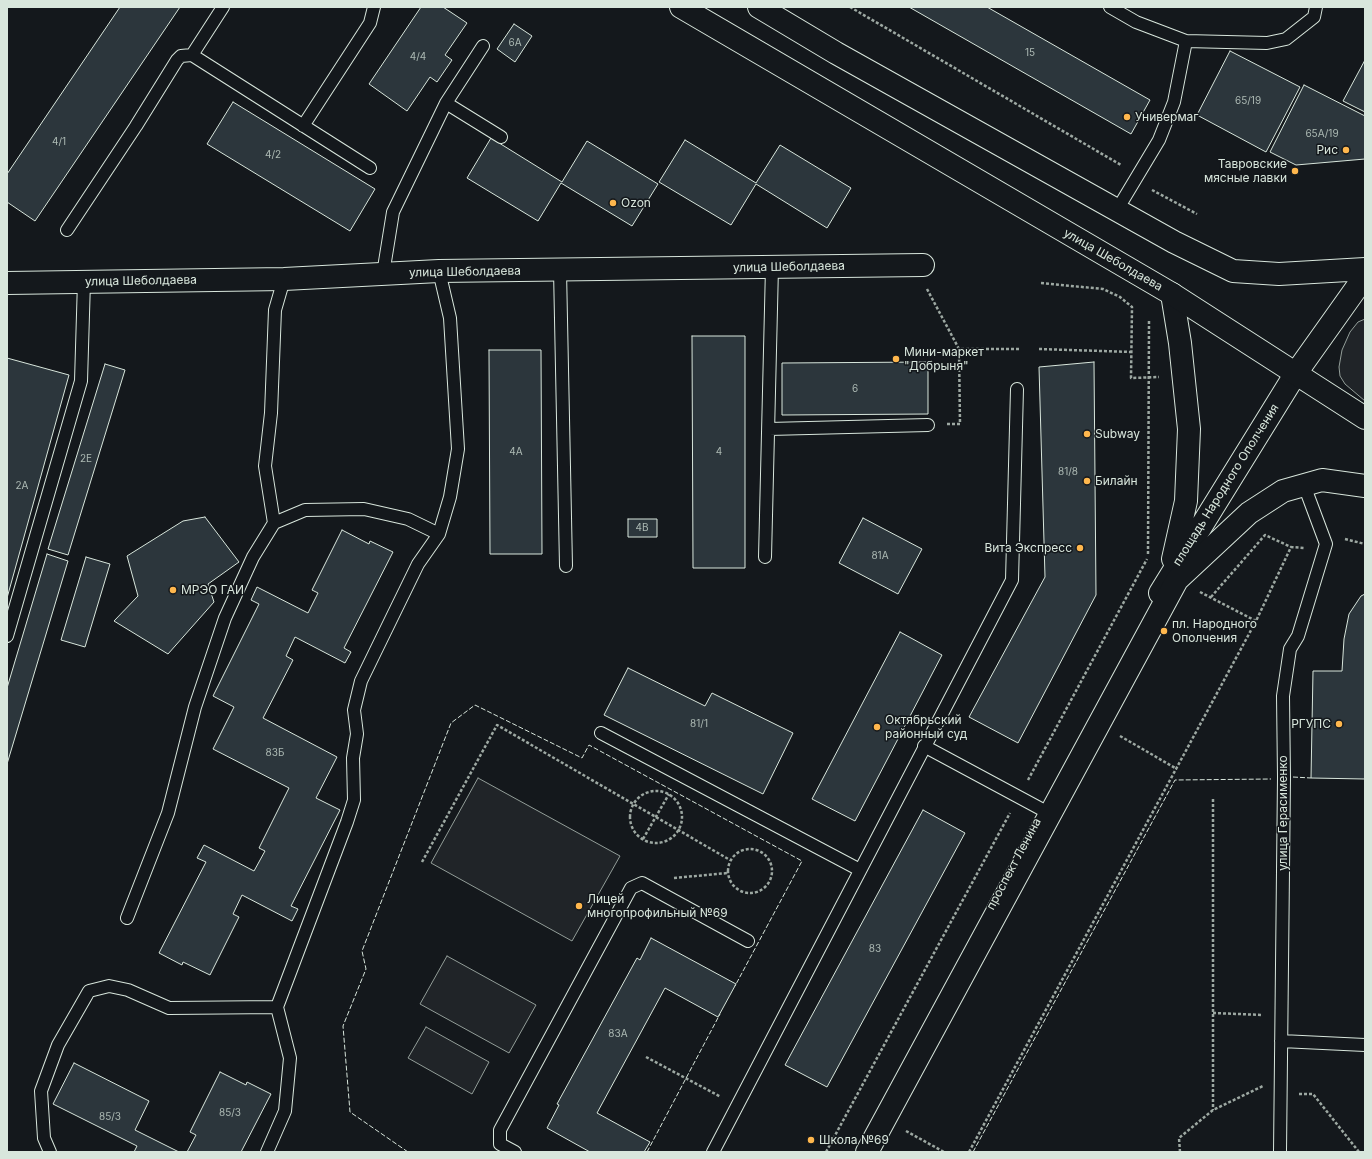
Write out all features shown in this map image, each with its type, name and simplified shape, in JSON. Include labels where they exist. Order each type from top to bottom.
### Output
[{"type":"main road","name":"улица Шеболдаева","points":[[681,7],[1172,294]]},
{"type":"main road","points":[[759,7],[836,53],[1174,242],[1233,271],[1279,274],[1365,269]]},
{"type":"main road","name":"улица Шеболдаева","points":[[7,283],[284,280],[439,271],[772,267],[924,275]]},
{"type":"main road","name":"площадь Народного Ополчения","points":[[1173,578],[1296,373],[1365,276]]},
{"type":"main road","points":[[1172,294],[1365,418]]},
{"type":"main road","name":"площадь Народного Ополчения","points":[[1172,294],[1180,343],[1189,429],[1186,501],[1173,578]]},
{"type":"main road","name":"площадь Народного Ополчения","points":[[1173,578],[1249,513],[1284,491],[1322,480],[1365,486]]},
{"type":"main road","points":[[867,1152],[1099,723],[1173,578]]},
{"type":"main road","name":"проспект Ленина","points":[[857,1152],[1043,810],[1173,578]]},
{"type":"lane","points":[[192,55],[223,7]]},
{"type":"lane","points":[[303,126],[370,23],[374,7]]},
{"type":"lane","points":[[1110,7],[1136,22],[1186,41],[1267,43],[1286,39],[1314,17],[1316,7]]},
{"type":"lane","points":[[1117,210],[1159,140],[1174,102],[1186,41]]},
{"type":"lane","points":[[383,274],[392,212],[446,103],[483,46]]},
{"type":"lane","points":[[66,230],[181,56],[192,55],[370,168]]},
{"type":"lane","points":[[446,103],[501,137]]},
{"type":"lane","points":[[765,557],[772,267]]},
{"type":"lane","points":[[560,270],[566,566]]},
{"type":"lane","points":[[267,1152],[285,1112],[290,1058],[277,1007],[354,800],[353,758],[357,734],[354,710],[362,681],[418,564],[439,534],[450,497],[458,449],[450,318],[439,271]]},
{"type":"lane","points":[[274,523],[265,466],[271,413],[275,310],[284,280]]},
{"type":"lane","points":[[7,636],[81,381],[84,281]]},
{"type":"lane","points":[[713,1152],[1012,580],[1017,389]]},
{"type":"lane","points":[[768,429],[928,425]]},
{"type":"lane","name":"улица Герасименко","points":[[1280,1152],[1283,696],[1290,649],[1298,636],[1326,544],[1304,485]]},
{"type":"lane","points":[[127,918],[168,812],[195,707],[225,618],[254,557],[274,523],[305,510],[364,509],[408,519],[439,534]]},
{"type":"lane","points":[[601,733],[860,870]]},
{"type":"lane","points":[[924,746],[1043,810]]},
{"type":"lane","points":[[515,1152],[500,1144],[500,1130],[631,888],[642,883],[748,941]]},
{"type":"lane","points":[[50,1152],[44,1138],[41,1091],[58,1045],[89,991],[109,986],[128,990],[169,1008],[277,1007]]},
{"type":"lane","points":[[1281,1041],[1365,1045]]},
{"type":"path","points":[[850,7],[1197,214]]},
{"type":"path","points":[[924,275],[959,349],[960,424],[928,425]]},
{"type":"path","points":[[1041,283],[1103,289],[1120,296],[1132,307],[1131,378],[1148,378]]},
{"type":"path","points":[[826,1152],[1148,559],[1149,320]]},
{"type":"path","points":[[959,349],[1019,349]]},
{"type":"path","points":[[1039,350],[1132,352]]},
{"type":"path","points":[[1211,597],[1265,535],[1291,547]]},
{"type":"path","points":[[969,1152],[1256,621],[1173,578],[1148,559]]},
{"type":"path","points":[[1099,723],[1177,769]]},
{"type":"path","points":[[422,862],[497,725],[730,860]]},
{"type":"path","points":[[661,791],[669,794],[678,802],[681,811],[682,820],[679,830],[664,842],[654,843],[643,839],[636,834],[631,824],[630,814],[634,804],[640,796],[650,792],[661,791]]},
{"type":"path","points":[[643,839],[669,794]]},
{"type":"path","points":[[1212,799],[1213,1110]]},
{"type":"path","points":[[742,850],[758,850],[766,855],[771,863],[772,872],[770,881],[764,889],[756,893],[747,894],[738,890],[732,885],[728,873],[730,860],[735,854],[742,850]]},
{"type":"path","points":[[659,892],[666,878],[728,873]]},
{"type":"path","points":[[1213,1014],[1282,1016]]},
{"type":"path","points":[[646,1057],[737,1106]]},
{"type":"path","points":[[1180,1152],[1179,1138],[1213,1110],[1260,1086],[1313,1094],[1358,1152]]},
{"type":"path","points":[[884,1119],[944,1152]]},
{"type":"shaded area","points":[[1365,319],[1365,401],[1345,384],[1340,376],[1339,367],[1342,350],[1350,332],[1358,322]]},
{"type":"shaded area","points":[[478,778],[620,856],[572,941],[431,863]]},
{"type":"shaded area","points":[[447,956],[536,1005],[509,1053],[420,1004]]},
{"type":"shaded area","points":[[426,1027],[489,1062],[472,1094],[408,1058]]},
{"type":"building","points":[[120,7],[180,7],[35,221],[7,202],[7,174]]},
{"type":"building","points":[[421,7],[443,7],[467,23],[445,55],[452,60],[437,82],[430,77],[407,111],[369,84]]},
{"type":"building","points":[[909,7],[987,7],[1150,100],[1131,134]]},
{"type":"building","points":[[514,24],[532,36],[515,62],[497,49]]},
{"type":"building","points":[[1230,51],[1300,87],[1266,152],[1197,115]]},
{"type":"building","points":[[1365,60],[1365,112],[1343,101]]},
{"type":"building","points":[[1304,85],[1365,116],[1365,159],[1296,165],[1270,152]]},
{"type":"building","points":[[233,102],[375,189],[350,231],[207,144]]},
{"type":"building","points":[[491,138],[562,182],[587,141],[658,184],[632,226],[561,183],[538,221],[467,178]]},
{"type":"building","points":[[685,140],[756,183],[780,145],[851,188],[827,228],[756,184],[731,225],[659,182]]},
{"type":"building","points":[[692,336],[745,336],[745,568],[693,568]]},
{"type":"building","points":[[489,350],[541,350],[542,554],[490,554]]},
{"type":"building","points":[[7,358],[69,375],[7,598]]},
{"type":"building","points":[[928,362],[928,414],[782,415],[782,363]]},
{"type":"building","points":[[1094,362],[1096,595],[1018,743],[969,717],[1045,577],[1039,367]]},
{"type":"building","points":[[105,364],[125,370],[68,555],[48,549]]},
{"type":"building","name":"МРЭО ГАИ","points":[[205,517],[239,562],[208,584],[214,602],[168,654],[114,621],[138,596],[127,556],[183,521]]},
{"type":"building","points":[[863,518],[922,549],[898,594],[839,563]]},
{"type":"building","points":[[628,519],[657,519],[657,537],[628,537]]},
{"type":"building","points":[[342,530],[369,544],[370,541],[393,552],[344,648],[351,652],[345,663],[295,637],[286,656],[293,660],[263,718],[337,757],[316,798],[340,810],[291,906],[298,909],[292,921],[242,895],[233,914],[239,917],[210,975],[183,962],[182,965],[159,953],[206,862],[197,858],[204,845],[254,871],[265,851],[259,848],[289,788],[213,749],[234,707],[213,696],[259,604],[251,600],[257,587],[308,613],[318,593],[312,590]]},
{"type":"building","points":[[47,554],[68,561],[7,764],[7,688]]},
{"type":"building","points":[[86,557],[110,564],[85,647],[61,640]]},
{"type":"building","name":"РГУПС","points":[[1365,594],[1365,779],[1311,778],[1313,671],[1342,671],[1344,639],[1349,614],[1361,596]]},
{"type":"building","name":"Октябрьский районный суд","points":[[900,632],[942,655],[855,821],[812,799]]},
{"type":"building","points":[[628,668],[705,706],[712,693],[793,733],[763,794],[604,715]]},
{"type":"building","points":[[923,810],[965,833],[827,1087],[785,1065]]},
{"type":"building","points":[[651,938],[736,984],[718,1017],[665,988],[597,1113],[650,1142],[644,1152],[590,1152],[547,1128],[559,1105],[557,1104],[637,958],[640,960]]},
{"type":"building","points":[[74,1063],[149,1101],[135,1130],[179,1152],[134,1152],[137,1146],[53,1104]]},
{"type":"building","points":[[220,1072],[246,1085],[247,1082],[271,1094],[241,1152],[187,1152],[196,1135],[190,1132]]},
{"type":"fence","points":[[408,1152],[350,1112],[343,1026],[366,969],[362,951],[451,723],[475,705],[582,758],[589,745],[802,861],[735,986]]},
{"type":"fence","points":[[1293,777],[1311,778]]},
{"type":"fence","points":[[973,1152],[1175,780],[1271,779]]},
{"type":"fence","points":[[647,1152],[720,1014]]},
{"type":"place","name":"Универмаг","points":[[1127,117]]},
{"type":"place","name":"Рис","points":[[1346,150]]},
{"type":"place","name":"Тавровские мясные лавки","points":[[1295,171]]},
{"type":"place","name":"Ozon","points":[[613,203]]},
{"type":"place","name":"Мини-маркет \"Добрыня\"","points":[[896,359]]},
{"type":"place","name":"Subway","points":[[1087,434]]},
{"type":"place","name":"Билайн","points":[[1087,481]]},
{"type":"place","name":"Вита Экспресс","points":[[1080,548]]},
{"type":"place","name":"МРЭО ГАИ","points":[[173,590]]},
{"type":"place","name":"пл. Народного Ополчения","points":[[1164,631]]},
{"type":"place","name":"РГУПС","points":[[1339,724]]},
{"type":"place","name":"Октябрьский районный суд","points":[[877,727]]},
{"type":"place","name":"Лицей многопрофильный №69","points":[[579,906]]},
{"type":"place","name":"Школа №69","points":[[811,1140]]}]
